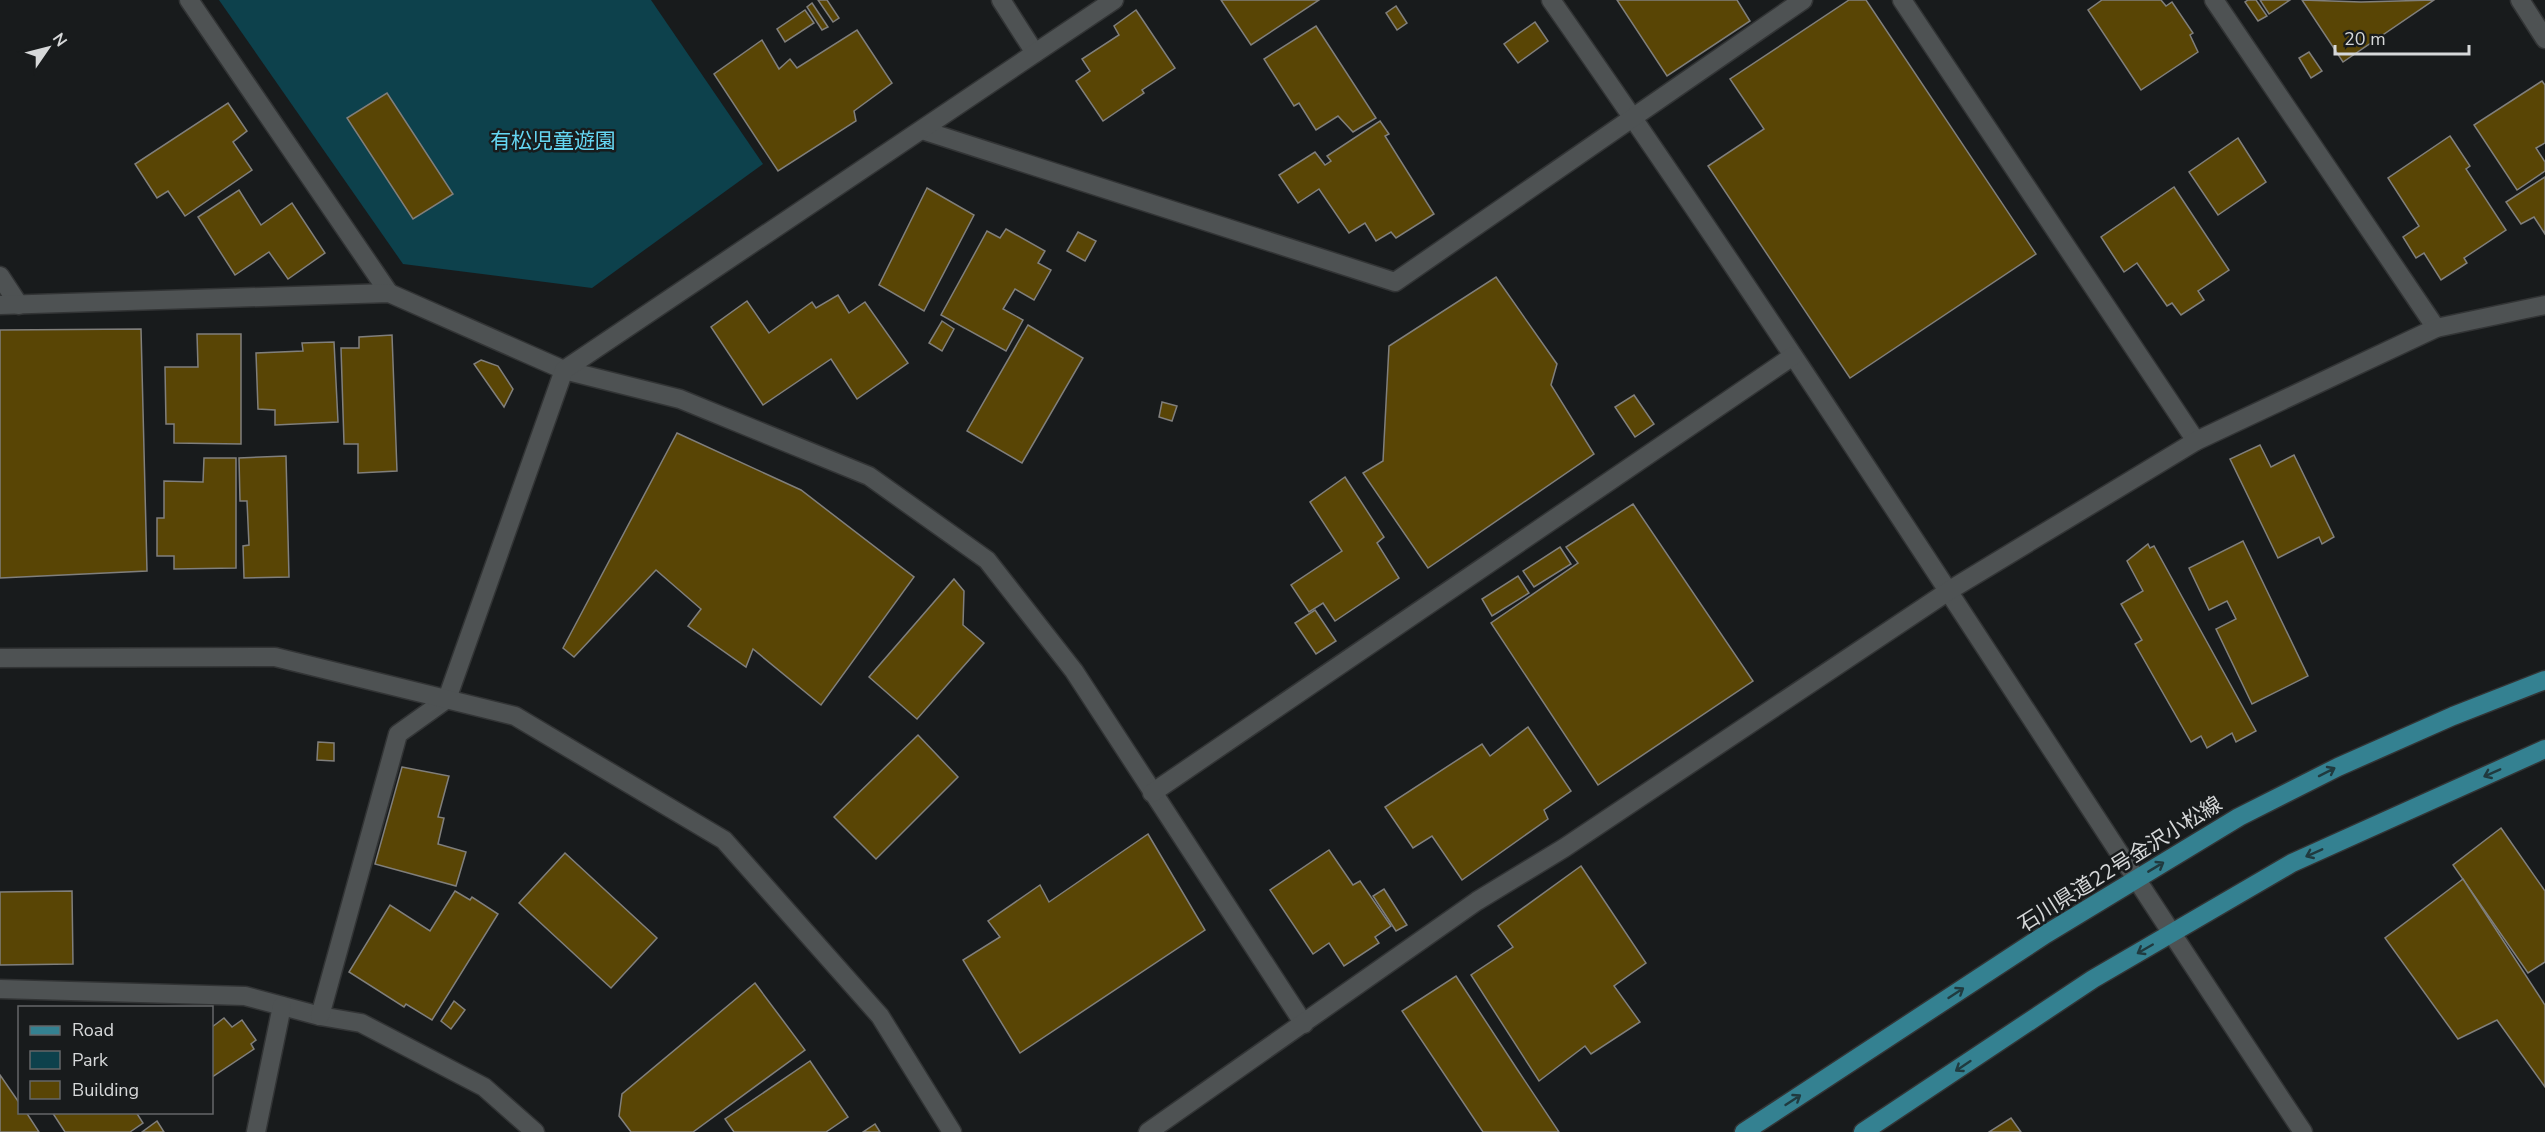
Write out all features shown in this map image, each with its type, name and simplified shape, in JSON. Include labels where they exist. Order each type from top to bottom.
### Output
[{"type":"main road","name":"石川県道22号金沢小松線","points":[[1744,1132],[2135,880],[2239,817],[2338,767],[2453,716],[2545,680]]},
{"type":"main road","points":[[1863,1132],[2093,979],[2292,863],[2545,749]]},
{"type":"street","points":[[189,0],[389,293]]},
{"type":"street","points":[[1001,0],[1035,53]]},
{"type":"street","points":[[320,1016],[398,734],[447,699],[564,370],[1114,0]]},
{"type":"street","points":[[1551,0],[1634,118],[1950,591],[2135,880],[2303,1132]]},
{"type":"street","points":[[921,130],[1395,282],[1803,0]]},
{"type":"street","points":[[1902,0],[2196,441]]},
{"type":"street","points":[[2214,0],[2436,328]]},
{"type":"street","points":[[2520,0],[2545,39]]},
{"type":"street","points":[[0,276],[19,305]]},
{"type":"street","points":[[0,305],[389,293],[564,370],[680,399],[869,476],[987,560],[1074,671],[1304,1024]]},
{"type":"street","points":[[1148,1132],[1477,901],[1564,848],[1950,591],[2196,441],[2436,328],[2545,305]]},
{"type":"street","points":[[1152,792],[1793,356]]},
{"type":"street","points":[[0,658],[275,657],[515,716],[724,840],[880,1016],[952,1132]]},
{"type":"street","points":[[0,989],[245,996],[320,1016],[361,1023],[484,1087],[535,1132]]},
{"type":"street","points":[[256,1132],[282,1006]]},
{"type":"green space","name":"有松児童遊園","points":[[219,0],[651,0],[763,164],[592,288],[403,264]]},
{"type":"building","points":[[818,0],[827,0],[839,18],[833,22]]},
{"type":"building","points":[[1221,0],[1319,0],[1251,45]]},
{"type":"building","points":[[1617,0],[1737,0],[1750,21],[1667,76]]},
{"type":"building","points":[[1849,0],[1866,0],[2036,254],[1850,378],[1708,166],[1764,129],[1730,79]]},
{"type":"building","points":[[2102,0],[2161,0],[2166,6],[2172,2],[2193,33],[2190,35],[2198,52],[2141,90],[2088,10]]},
{"type":"building","points":[[2256,0],[2267,16],[2258,21],[2245,2]]},
{"type":"building","points":[[2260,0],[2290,0],[2269,14]]},
{"type":"building","points":[[2302,0],[2361,2],[2434,0],[2343,62]]},
{"type":"building","points":[[812,3],[828,27],[822,30],[807,7]]},
{"type":"building","points":[[1396,6],[1407,23],[1397,30],[1386,13]]},
{"type":"building","points":[[805,10],[814,23],[785,42],[777,29]]},
{"type":"building","points":[[1136,10],[1175,68],[1142,90],[1144,93],[1103,121],[1076,81],[1090,71],[1082,59],[1119,35],[1114,26]]},
{"type":"building","points":[[1535,22],[1548,41],[1518,63],[1504,44]]},
{"type":"building","points":[[1316,26],[1376,118],[1353,132],[1338,116],[1316,130],[1299,103],[1294,106],[1264,59]]},
{"type":"building","points":[[857,30],[892,83],[854,111],[856,121],[778,171],[714,74],[762,40],[779,69],[790,59],[797,68]]},
{"type":"building","points":[[2309,52],[2322,71],[2311,78],[2299,58]]},
{"type":"building","points":[[2542,81],[2545,85],[2545,143],[2536,148],[2545,162],[2545,171],[2517,190],[2474,125]]},
{"type":"building","points":[[387,93],[453,194],[413,219],[347,118]]},
{"type":"building","points":[[228,103],[247,131],[233,142],[252,170],[185,216],[168,191],[157,198],[135,164]]},
{"type":"building","points":[[1380,121],[1389,134],[1385,136],[1434,214],[1396,238],[1391,232],[1376,241],[1365,223],[1349,233],[1319,189],[1298,203],[1279,175],[1315,152],[1325,165],[1331,161],[1327,156]]},
{"type":"building","points":[[2450,136],[2470,166],[2466,169],[2506,230],[2464,258],[2467,263],[2441,280],[2424,253],[2416,258],[2403,237],[2419,226],[2388,178]]},
{"type":"building","points":[[2238,138],[2266,182],[2218,215],[2189,172]]},
{"type":"building","points":[[2545,177],[2545,234],[2534,217],[2521,224],[2506,202]]},
{"type":"building","points":[[2174,187],[2229,270],[2198,291],[2204,300],[2181,315],[2172,303],[2167,306],[2137,263],[2124,272],[2101,237]]},
{"type":"building","points":[[927,188],[974,215],[924,311],[879,285]]},
{"type":"building","points":[[239,190],[261,225],[292,203],[325,253],[288,279],[269,252],[235,275],[198,217]]},
{"type":"building","points":[[1006,229],[1045,251],[1038,263],[1051,270],[1034,300],[1015,289],[1003,309],[1023,320],[1006,351],[941,315],[987,231],[1000,238]]},
{"type":"building","points":[[1078,232],[1096,241],[1085,261],[1067,251]]},
{"type":"building","points":[[1496,277],[1557,364],[1551,385],[1594,454],[1428,568],[1363,473],[1383,461],[1389,346]]},
{"type":"building","points":[[838,295],[849,313],[865,302],[908,363],[857,399],[831,359],[763,405],[711,327],[747,301],[769,333],[812,302],[816,308]]},
{"type":"building","points":[[942,321],[954,329],[942,351],[929,343]]},
{"type":"building","points":[[1028,325],[1083,358],[1022,463],[967,431]]},
{"type":"building","points":[[141,329],[147,571],[0,578],[0,330]]},
{"type":"building","points":[[197,334],[241,334],[241,444],[174,443],[174,424],[166,424],[165,367],[198,367]]},
{"type":"building","points":[[392,335],[397,471],[358,473],[358,444],[344,444],[341,348],[359,348],[359,337]]},
{"type":"building","points":[[334,342],[338,422],[275,425],[275,410],[258,409],[256,353],[303,351],[302,343]]},
{"type":"building","points":[[481,360],[498,366],[513,389],[504,407],[474,364]]},
{"type":"building","points":[[1634,395],[1654,424],[1635,437],[1615,407]]},
{"type":"building","points":[[1162,402],[1177,406],[1172,421],[1159,417]]},
{"type":"building","points":[[677,433],[801,490],[914,577],[821,705],[753,649],[746,667],[688,626],[701,609],[656,570],[574,657],[563,648]]},
{"type":"building","points":[[2260,445],[2271,467],[2294,455],[2334,537],[2322,544],[2319,537],[2278,558],[2230,459]]},
{"type":"building","points":[[286,456],[289,577],[244,578],[243,546],[249,545],[247,501],[240,501],[239,458]]},
{"type":"building","points":[[204,458],[236,458],[236,568],[174,569],[174,556],[157,556],[157,518],[164,518],[164,481],[203,482]]},
{"type":"building","points":[[1345,477],[1384,537],[1377,543],[1399,578],[1335,621],[1323,603],[1309,612],[1291,585],[1342,551],[1310,502]]},
{"type":"building","points":[[1633,504],[1753,681],[1598,785],[1491,623],[1578,563],[1566,547]]},
{"type":"building","points":[[2243,541],[2308,676],[2252,704],[2216,629],[2236,619],[2227,601],[2209,610],[2189,568]]},
{"type":"building","points":[[2148,544],[2150,548],[2154,546],[2256,731],[2236,742],[2232,733],[2207,748],[2201,736],[2191,742],[2135,644],[2142,640],[2121,604],[2143,591],[2127,561]]},
{"type":"building","points":[[1560,547],[1571,564],[1534,587],[1523,571]]},
{"type":"building","points":[[1518,576],[1529,593],[1492,616],[1482,599]]},
{"type":"building","points":[[954,579],[964,591],[963,625],[984,643],[917,719],[869,677]]},
{"type":"building","points":[[1315,610],[1336,641],[1316,654],[1295,623]]},
{"type":"building","points":[[1528,727],[1571,791],[1544,810],[1548,819],[1462,880],[1432,836],[1413,848],[1385,807],[1482,744],[1490,756]]},
{"type":"building","points":[[918,735],[958,777],[876,859],[834,817]]},
{"type":"building","points":[[318,742],[334,743],[334,761],[317,760]]},
{"type":"building","points":[[402,767],[449,776],[438,817],[444,818],[438,844],[466,852],[456,886],[375,864]]},
{"type":"building","points":[[2501,828],[2545,891],[2545,962],[2528,973],[2453,865]]},
{"type":"building","points":[[1148,834],[1205,930],[1020,1053],[963,960],[1000,937],[988,921],[1040,885],[1049,902]]},
{"type":"building","points":[[1329,850],[1353,885],[1360,881],[1391,926],[1375,937],[1379,943],[1344,966],[1329,943],[1313,954],[1270,890]]},
{"type":"building","points":[[565,853],[657,938],[611,988],[519,903]]},
{"type":"building","points":[[1581,866],[1646,963],[1614,986],[1640,1022],[1591,1054],[1585,1046],[1539,1081],[1471,975],[1513,947],[1498,926]]},
{"type":"building","points":[[2463,879],[2545,1005],[2545,1087],[2497,1020],[2458,1039],[2385,938]]},
{"type":"building","points":[[1384,889],[1407,925],[1396,931],[1373,896]]},
{"type":"building","points":[[72,891],[73,964],[0,965],[0,892]]},
{"type":"building","points":[[455,891],[470,900],[472,897],[498,914],[432,1020],[406,1004],[404,1007],[349,972],[390,905],[430,931]]},
{"type":"building","points":[[1456,976],[1559,1132],[1483,1132],[1402,1011]]},
{"type":"building","points":[[755,983],[805,1050],[693,1132],[631,1132],[619,1116],[622,1094]]},
{"type":"building","points":[[454,1001],[465,1010],[451,1029],[441,1021]]},
{"type":"building","points":[[224,1018],[232,1027],[242,1020],[256,1040],[251,1044],[254,1049],[213,1076],[213,1026]]},
{"type":"building","points":[[810,1061],[848,1117],[826,1132],[734,1132],[725,1119]]},
{"type":"building","points":[[0,1075],[18,1101],[18,1114],[27,1114],[39,1132],[0,1132]]},
{"type":"building","points":[[53,1114],[137,1114],[143,1123],[130,1132],[65,1132]]},
{"type":"building","points":[[2011,1118],[2021,1132],[1989,1132]]},
{"type":"building","points":[[157,1121],[164,1132],[142,1132]]},
{"type":"building","points":[[875,1124],[880,1132],[863,1132]]}]
